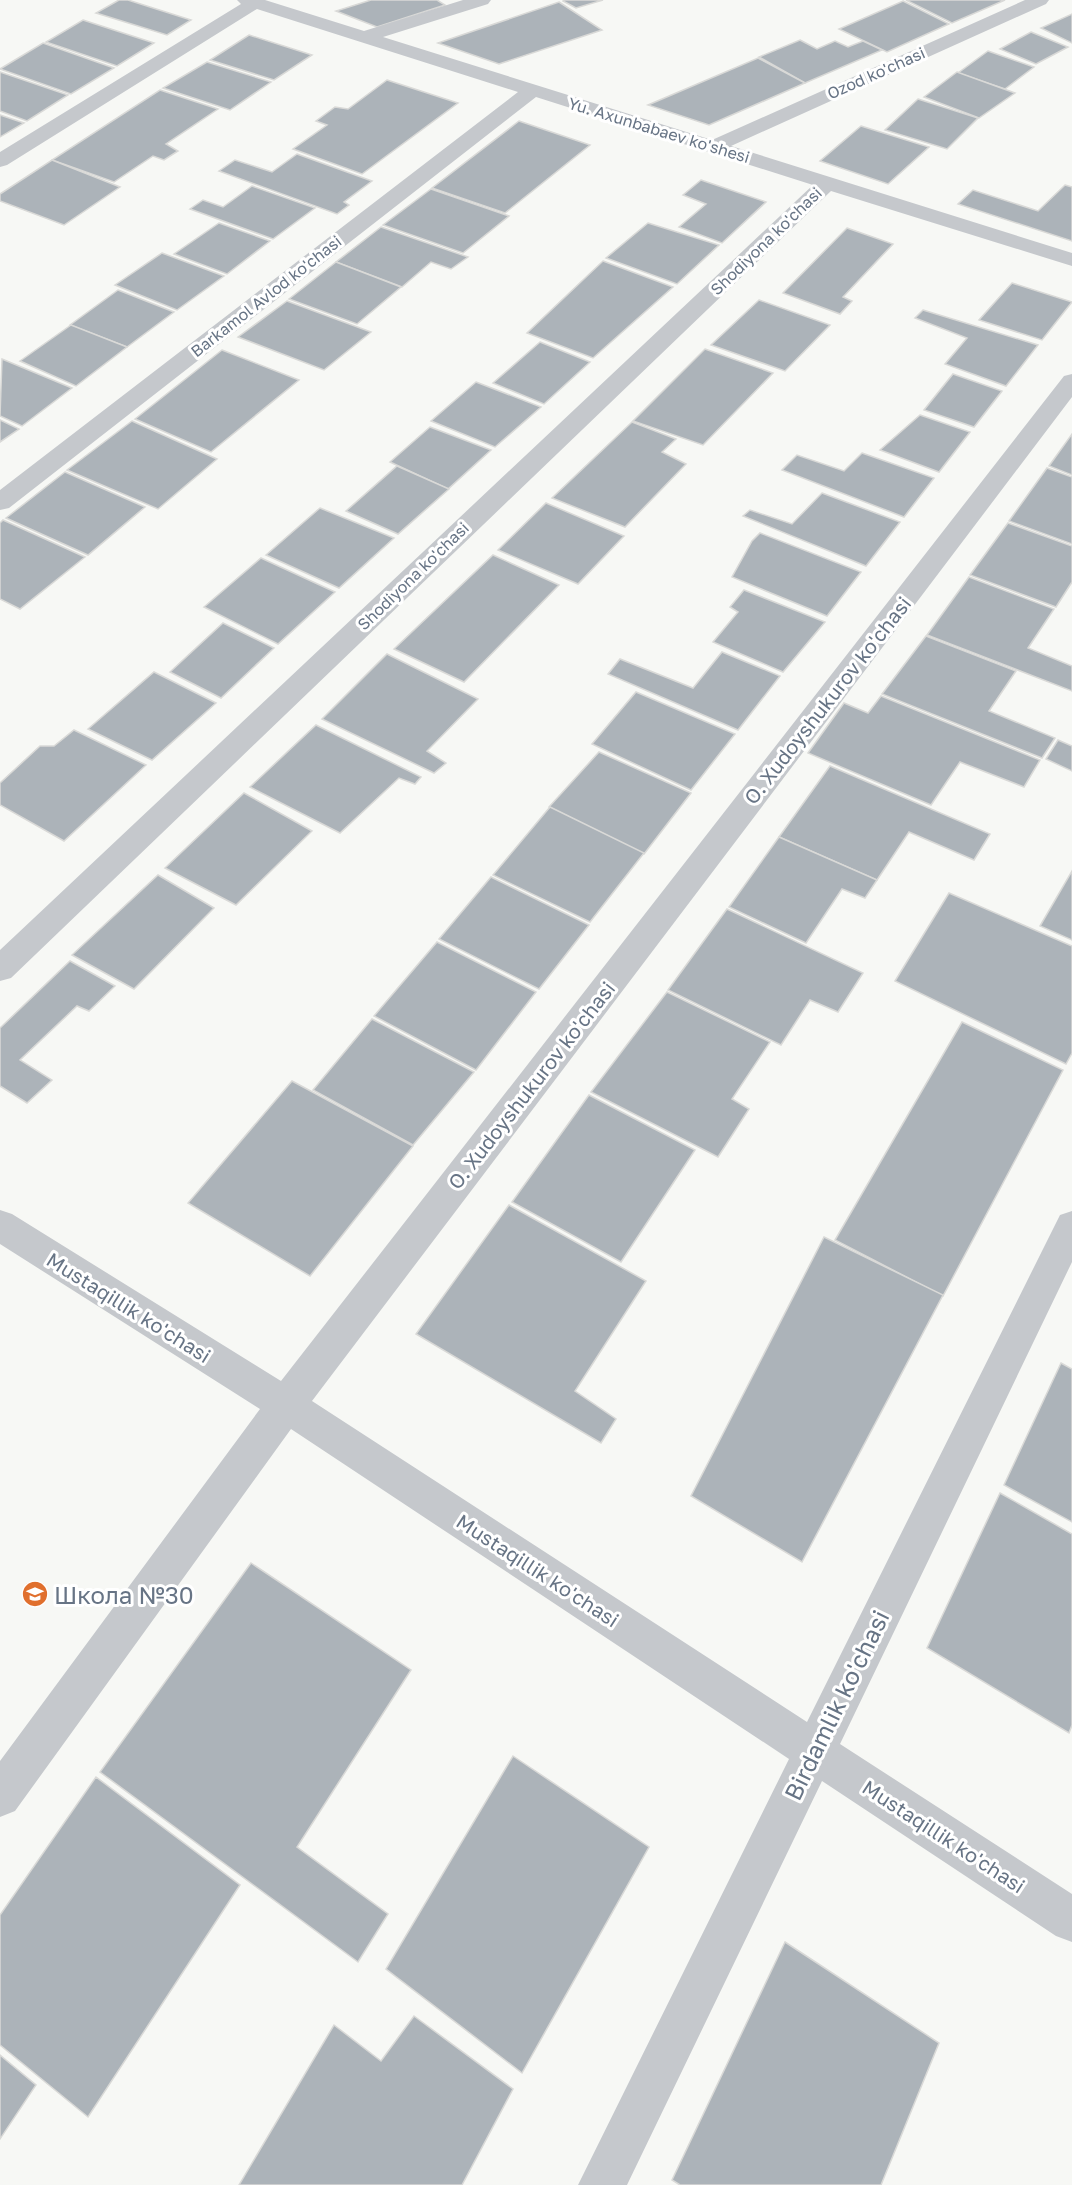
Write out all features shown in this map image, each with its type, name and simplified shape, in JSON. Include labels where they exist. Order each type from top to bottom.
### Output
[{"type":"street","points":[[364,37],[482,0]]},
{"type":"street","name":"Ozod ko'chasi","points":[[713,147],[1040,0]]},
{"type":"street","points":[[0,161],[250,1]]},
{"type":"street","name":"Yu. Axunbabaev ko'shesi","points":[[250,1],[1072,260]]},
{"type":"street","name":"Barkamol Avlod ko'chasi","points":[[0,502],[533,90]]},
{"type":"street","name":"Shodiyona ko'chasi","points":[[0,969],[827,183]]},
{"type":"street","name":"O. Xudoyshukurov ko'chasi","points":[[0,1796],[286,1405],[1072,381]]},
{"type":"street","name":"Mustaqillik ko'chasi","points":[[0,1226],[286,1405],[1072,1920]]},
{"type":"street","name":"Birdamlik ko'chasi","points":[[602,2185],[1072,1226]]},
{"type":"building","points":[[119,0],[128,0],[191,20],[167,35],[96,13]]},
{"type":"building","points":[[371,0],[437,0],[445,5],[377,27],[336,11]]},
{"type":"building","points":[[564,0],[603,0],[576,8]]},
{"type":"building","points":[[906,0],[1005,0],[952,23]]},
{"type":"building","points":[[903,1],[949,24],[887,52],[839,29]]},
{"type":"building","points":[[559,2],[602,30],[499,64],[438,43]]},
{"type":"building","points":[[1072,14],[1072,43],[1041,28]]},
{"type":"building","points":[[83,20],[154,43],[117,66],[46,42]]},
{"type":"building","points":[[1031,32],[1068,47],[1036,64],[1000,49]]},
{"type":"building","points":[[249,35],[312,55],[274,80],[210,60]]},
{"type":"building","points":[[800,40],[817,49],[835,41],[848,47],[863,41],[882,50],[805,83],[759,57]]},
{"type":"building","points":[[43,43],[114,68],[71,94],[0,69]]},
{"type":"building","points":[[988,51],[1034,67],[1005,89],[958,73]]},
{"type":"building","points":[[758,58],[805,83],[709,125],[648,105]]},
{"type":"building","points":[[207,62],[271,82],[230,110],[163,88]]},
{"type":"building","points":[[0,72],[68,95],[27,121],[0,111]]},
{"type":"building","points":[[957,72],[1015,93],[979,118],[924,97]]},
{"type":"building","points":[[387,80],[458,103],[362,174],[293,149],[327,125],[316,121],[335,107],[348,109]]},
{"type":"building","points":[[160,90],[218,109],[166,144],[178,151],[164,160],[153,156],[114,182],[52,160]]},
{"type":"building","points":[[918,99],[978,118],[947,149],[885,130]]},
{"type":"building","points":[[0,115],[24,123],[0,137]]},
{"type":"building","points":[[519,121],[590,145],[505,213],[432,188]]},
{"type":"building","points":[[861,126],[929,147],[888,184],[820,161]]},
{"type":"building","points":[[297,154],[372,181],[344,202],[349,205],[337,214],[219,171],[235,160],[272,172]]},
{"type":"building","points":[[52,160],[120,187],[64,225],[0,201],[0,194]]},
{"type":"building","points":[[701,180],[766,202],[722,243],[679,227],[706,204],[683,195]]},
{"type":"building","points":[[1065,185],[1072,187],[1072,241],[958,204],[973,190],[1038,211]]},
{"type":"building","points":[[252,186],[315,208],[273,239],[190,209],[203,200],[223,207]]},
{"type":"building","points":[[431,189],[509,216],[463,253],[383,225]]},
{"type":"building","points":[[219,223],[270,241],[227,274],[174,254]]},
{"type":"building","points":[[648,223],[719,245],[677,284],[606,258]]},
{"type":"building","points":[[381,227],[468,257],[451,269],[431,262],[402,287],[336,262]]},
{"type":"building","points":[[847,228],[893,244],[843,297],[852,301],[840,314],[783,293]]},
{"type":"building","points":[[162,253],[224,276],[177,310],[115,285]]},
{"type":"building","points":[[603,261],[673,287],[593,358],[527,333]]},
{"type":"building","points":[[336,262],[401,287],[357,324],[289,299]]},
{"type":"building","points":[[1012,283],[1072,302],[1042,340],[979,320]]},
{"type":"building","points":[[118,290],[174,312],[127,347],[70,325]]},
{"type":"building","points":[[759,300],[830,325],[785,371],[711,345]]},
{"type":"building","points":[[287,301],[371,332],[324,370],[238,337]]},
{"type":"building","points":[[923,310],[1038,345],[1006,386],[945,364],[967,338],[915,318]]},
{"type":"building","points":[[71,325],[127,347],[76,386],[20,361]]},
{"type":"building","points":[[540,342],[590,362],[544,404],[493,383]]},
{"type":"building","points":[[705,349],[773,373],[703,445],[633,421]]},
{"type":"building","points":[[222,350],[299,380],[211,452],[135,419]]},
{"type":"building","points":[[2,359],[72,388],[22,426],[0,416]]},
{"type":"building","points":[[953,374],[1002,391],[974,427],[924,410]]},
{"type":"building","points":[[476,382],[541,407],[495,447],[431,421]]},
{"type":"building","points":[[920,415],[970,432],[939,472],[880,450]]},
{"type":"building","points":[[0,420],[19,429],[0,442]]},
{"type":"building","points":[[132,421],[217,459],[158,509],[67,470]]},
{"type":"building","points":[[632,422],[676,439],[662,452],[686,464],[625,527],[552,498]]},
{"type":"building","points":[[430,427],[491,450],[448,489],[390,462]]},
{"type":"building","points":[[1072,434],[1072,475],[1049,466]]},
{"type":"building","points":[[862,453],[934,478],[904,517],[782,470],[797,455],[844,471]]},
{"type":"building","points":[[397,466],[449,489],[398,534],[346,511]]},
{"type":"building","points":[[1047,468],[1072,477],[1072,544],[1009,521]]},
{"type":"building","points":[[65,472],[145,507],[88,555],[6,518]]},
{"type":"building","points":[[822,493],[900,522],[866,566],[743,516],[750,510],[792,524]]},
{"type":"building","points":[[546,503],[624,536],[578,584],[498,550]]},
{"type":"building","points":[[320,508],[394,538],[339,588],[266,555]]},
{"type":"building","points":[[3,520],[85,557],[20,609],[0,599],[0,523]]},
{"type":"building","points":[[1008,523],[1072,546],[1072,582],[1056,607],[970,575]]},
{"type":"building","points":[[760,533],[861,572],[827,616],[732,577],[752,541]]},
{"type":"building","points":[[493,555],[559,585],[464,682],[394,649]]},
{"type":"building","points":[[261,558],[335,592],[278,644],[204,607]]},
{"type":"building","points":[[969,577],[1054,609],[1028,648],[1072,666],[1072,691],[927,635]]},
{"type":"building","points":[[744,590],[825,622],[783,672],[713,642],[738,612],[730,607]]},
{"type":"building","points":[[223,623],[274,648],[221,698],[170,672]]},
{"type":"building","points":[[926,636],[1016,671],[989,711],[1055,738],[1042,758],[882,694]]},
{"type":"building","points":[[722,652],[780,676],[738,730],[608,674],[620,659],[693,688]]},
{"type":"building","points":[[387,654],[478,699],[427,751],[446,763],[434,773],[322,719]]},
{"type":"building","points":[[154,672],[216,703],[152,760],[88,729]]},
{"type":"building","points":[[636,692],[735,734],[691,790],[592,744]]},
{"type":"building","points":[[881,696],[1040,760],[1024,787],[960,762],[931,805],[808,753],[844,703],[868,713]]},
{"type":"building","points":[[316,725],[421,777],[415,784],[399,778],[340,833],[250,787]]},
{"type":"building","points":[[74,730],[146,765],[64,841],[0,805],[0,783],[40,746],[54,746]]},
{"type":"building","points":[[1058,740],[1072,746],[1072,771],[1046,759]]},
{"type":"building","points":[[599,752],[691,793],[644,854],[549,807]]},
{"type":"building","points":[[830,766],[990,834],[974,860],[909,832],[877,880],[779,837]]},
{"type":"building","points":[[244,793],[312,831],[236,905],[165,868]]},
{"type":"building","points":[[550,807],[644,853],[590,922],[493,875]]},
{"type":"building","points":[[779,837],[877,880],[865,898],[842,889],[806,943],[729,907]]},
{"type":"building","points":[[1072,871],[1072,940],[1040,926]]},
{"type":"building","points":[[158,875],[214,908],[134,989],[72,955]]},
{"type":"building","points":[[491,877],[589,925],[539,989],[439,939]]},
{"type":"building","points":[[949,893],[1072,946],[1072,1053],[1066,1064],[895,981]]},
{"type":"building","points":[[727,909],[863,973],[838,1012],[810,1000],[781,1045],[668,990]]},
{"type":"building","points":[[437,942],[536,992],[476,1070],[374,1016]]},
{"type":"building","points":[[70,961],[115,986],[89,1011],[77,1006],[20,1060],[52,1080],[27,1103],[0,1086],[0,1028]]},
{"type":"building","points":[[667,992],[770,1042],[732,1099],[749,1109],[718,1157],[591,1092]]},
{"type":"building","points":[[372,1019],[474,1072],[413,1145],[313,1090]]},
{"type":"building","points":[[962,1022],[1063,1070],[943,1296],[835,1240]]},
{"type":"building","points":[[292,1081],[413,1146],[310,1276],[188,1203]]},
{"type":"building","points":[[589,1095],[695,1150],[621,1262],[512,1202]]},
{"type":"building","points":[[509,1205],[646,1281],[575,1391],[616,1419],[601,1443],[416,1334]]},
{"type":"building","points":[[824,1237],[943,1295],[802,1562],[691,1496]]},
{"type":"building","points":[[1061,1363],[1072,1369],[1072,1522],[1004,1485]]},
{"type":"building","points":[[1000,1493],[1072,1534],[1072,1725],[1069,1733],[927,1648]]},
{"type":"building","points":[[251,1563],[411,1670],[297,1847],[388,1914],[358,1962],[100,1772]]},
{"type":"building","points":[[513,1756],[649,1847],[522,2073],[386,1969]]},
{"type":"building","points":[[96,1777],[240,1885],[88,2117],[0,2045],[0,1915]]},
{"type":"building","points":[[785,1942],[939,2043],[881,2185],[680,2185],[672,2180]]},
{"type":"building","points":[[414,2016],[513,2089],[462,2185],[239,2185],[334,2025],[381,2061]]},
{"type":"building","points":[[0,2055],[36,2085],[0,2139]]},
{"type":"place","name":"Школа №30","points":[[35,1594]]}]
